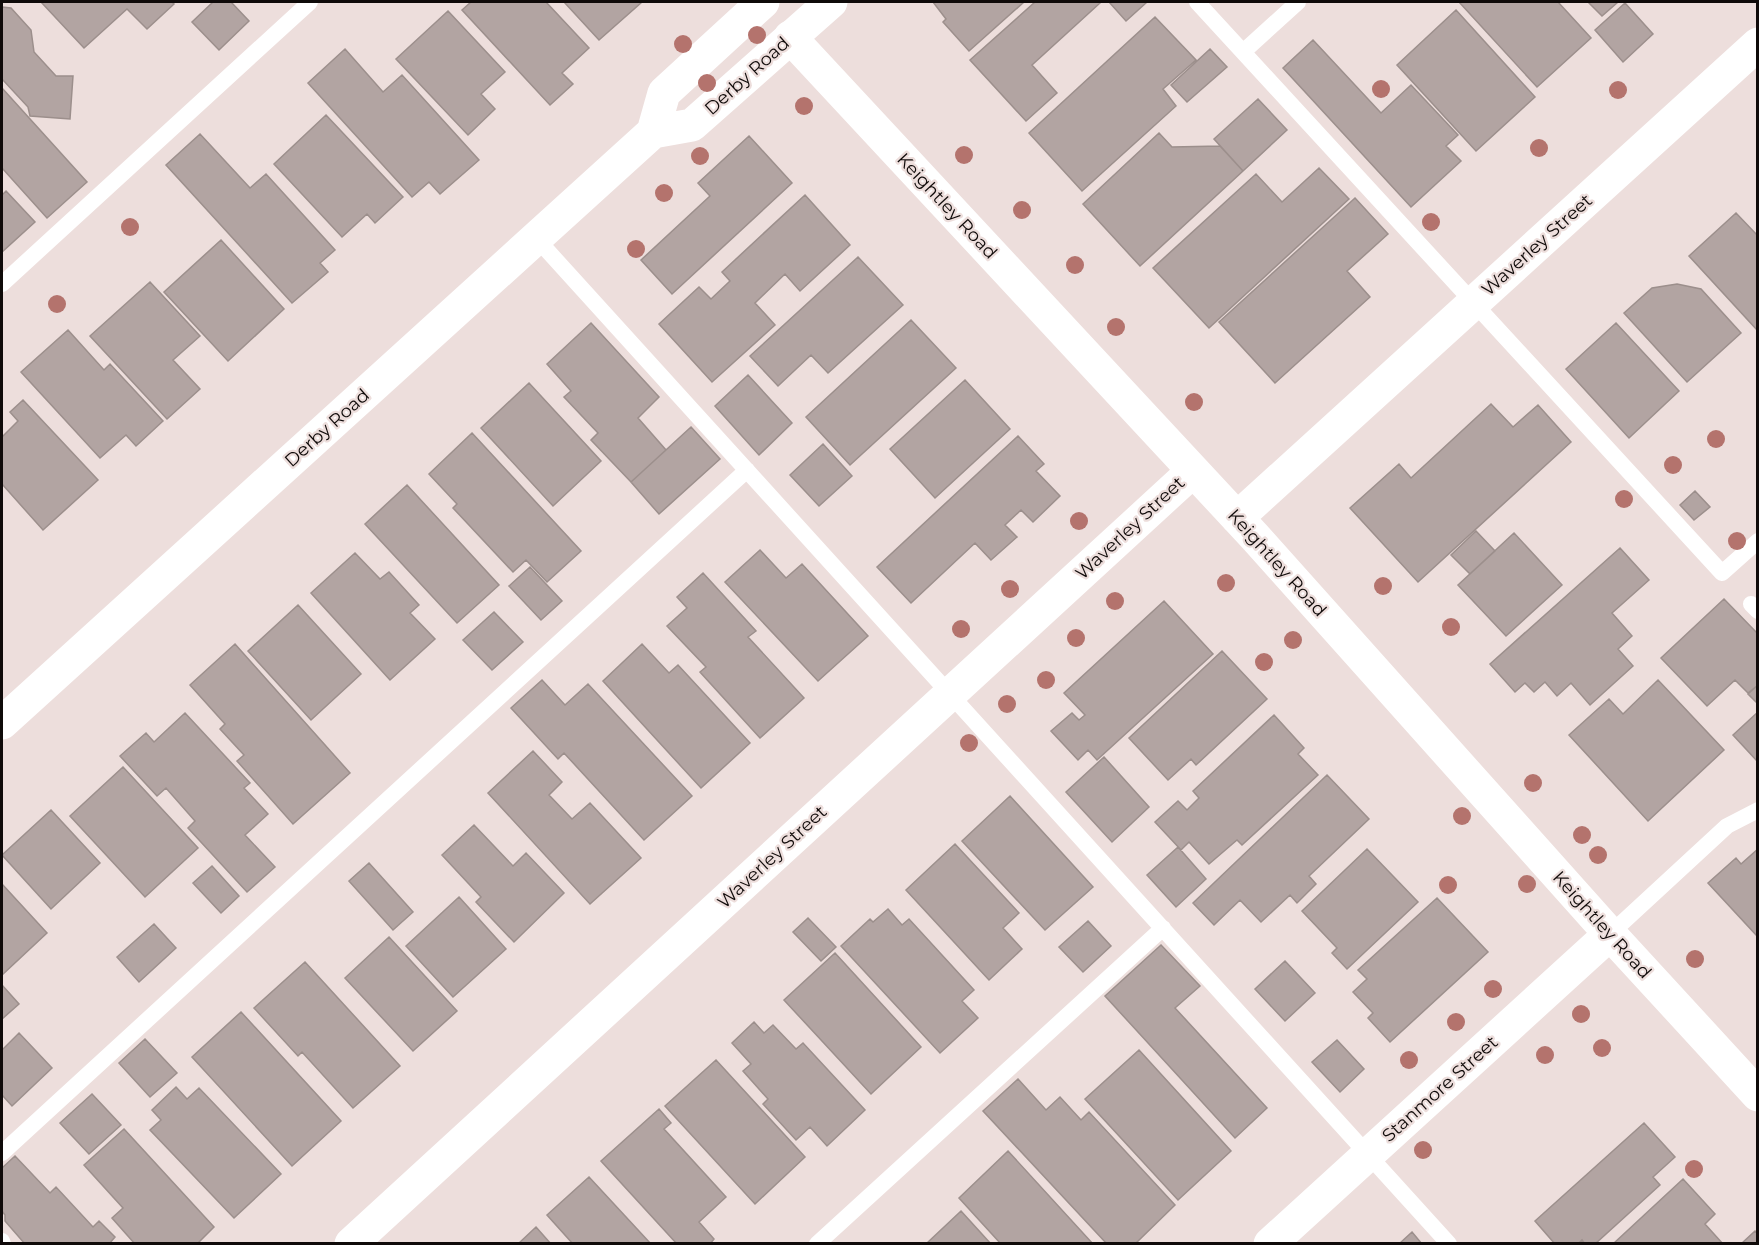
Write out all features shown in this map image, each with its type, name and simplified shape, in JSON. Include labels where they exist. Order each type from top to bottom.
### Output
[{"type":"street","points":[[653,132],[664,93],[760,2]]},
{"type":"street","name":"Derby Road","points":[[2,723],[653,132],[692,124],[831,2]]},
{"type":"street","name":"Keightley Road","points":[[790,37],[1237,518],[1610,934],[1758,1095]]},
{"type":"street","name":"Waverley Street","points":[[1237,518],[1758,44]]},
{"type":"street","name":"Waverley Street","points":[[351,1244],[1193,471]]},
{"type":"street","name":"Stanmore Street","points":[[1270,1244],[1610,934]]},
{"type":"lane","points":[[2,284],[310,2]]},
{"type":"lane","points":[[1197,2],[1722,573],[1758,541]]},
{"type":"lane","points":[[1243,52],[1298,2]]},
{"type":"lane","points":[[536,238],[1449,1244]]},
{"type":"lane","points":[[2,1153],[747,470]]},
{"type":"lane","points":[[1610,934],[1727,826],[1758,810]]},
{"type":"lane","points":[[817,1244],[1162,928]]},
{"type":"building","points":[[41,2],[172,2],[174,4],[147,29],[127,9],[84,48]]},
{"type":"building","points":[[213,2],[231,2],[249,21],[219,50],[192,22]]},
{"type":"building","points":[[471,2],[546,2],[589,48],[562,73],[573,84],[550,105],[462,10]]},
{"type":"building","points":[[564,2],[642,2],[599,40]]},
{"type":"building","points":[[933,2],[1024,2],[969,51],[943,22],[946,19]]},
{"type":"building","points":[[1035,2],[1100,3],[1032,65],[1057,93],[1026,121],[970,60]]},
{"type":"building","points":[[1109,2],[1147,2],[1126,21]]},
{"type":"building","points":[[1459,2],[1558,2],[1591,38],[1537,87]]},
{"type":"building","points":[[1588,2],[1618,2],[1602,16]]},
{"type":"building","points":[[1625,3],[1653,34],[1623,62],[1595,30]]},
{"type":"building","points":[[2,7],[11,8],[31,30],[34,52],[56,76],[73,76],[70,119],[30,116],[28,107],[2,79]]},
{"type":"building","points":[[1456,10],[1535,97],[1476,151],[1397,65]]},
{"type":"building","points":[[448,11],[505,72],[481,94],[495,109],[468,135],[396,59]]},
{"type":"building","points":[[1155,17],[1196,60],[1163,89],[1176,106],[1082,191],[1029,133]]},
{"type":"building","points":[[1313,40],[1381,113],[1411,85],[1458,135],[1446,146],[1461,161],[1411,207],[1283,68]]},
{"type":"building","points":[[345,49],[383,92],[402,75],[479,160],[440,194],[429,182],[412,197],[308,83]]},
{"type":"building","points":[[1210,49],[1227,67],[1187,102],[1171,85]]},
{"type":"building","points":[[2,88],[87,182],[47,218],[2,168]]},
{"type":"building","points":[[1258,99],[1287,130],[1243,171],[1214,139]]},
{"type":"building","points":[[326,115],[403,197],[375,223],[367,214],[342,237],[274,164]]},
{"type":"building","points":[[1159,133],[1172,147],[1220,146],[1243,171],[1140,266],[1083,204]]},
{"type":"building","points":[[200,134],[250,188],[266,174],[335,250],[320,263],[328,272],[292,303],[166,165]]},
{"type":"building","points":[[749,136],[792,183],[672,294],[641,260],[710,196],[698,183]]},
{"type":"building","points":[[1319,168],[1349,199],[1209,328],[1153,268],[1256,174],[1282,202]]},
{"type":"building","points":[[6,191],[35,222],[2,252],[2,195]]},
{"type":"building","points":[[805,195],[850,245],[800,291],[785,274],[755,303],[775,325],[712,382],[659,324],[699,287],[711,299],[730,281],[722,272]]},
{"type":"building","points":[[1355,198],[1388,234],[1347,271],[1370,297],[1275,383],[1219,322]]},
{"type":"building","points":[[1736,213],[1758,236],[1758,331],[1689,256]]},
{"type":"building","points":[[221,240],[284,309],[228,361],[164,292]]},
{"type":"building","points":[[858,257],[903,305],[828,373],[811,355],[778,386],[750,356]]},
{"type":"building","points":[[150,282],[200,336],[173,360],[200,389],[167,419],[90,336]]},
{"type":"building","points":[[1677,284],[1701,289],[1741,333],[1687,382],[1624,313],[1652,288]]},
{"type":"building","points":[[911,320],[956,368],[850,465],[806,417]]},
{"type":"building","points":[[591,323],[659,397],[638,418],[666,450],[631,482],[591,440],[598,433],[564,397],[571,391],[547,364]]},
{"type":"building","points":[[1616,323],[1679,391],[1629,438],[1566,369]]},
{"type":"building","points":[[68,330],[104,370],[110,364],[163,421],[136,446],[126,435],[100,458],[21,372]]},
{"type":"building","points":[[748,375],[792,423],[759,455],[715,406]]},
{"type":"building","points":[[965,380],[1010,429],[935,498],[890,449]]},
{"type":"building","points":[[529,383],[601,461],[553,506],[481,428]]},
{"type":"building","points":[[23,400],[98,480],[43,530],[2,484],[2,437],[18,421],[10,412]]},
{"type":"building","points":[[1491,404],[1513,427],[1538,405],[1571,442],[1418,582],[1350,508],[1399,464],[1411,478]]},
{"type":"building","points":[[691,427],[720,459],[659,514],[631,482]]},
{"type":"building","points":[[472,433],[581,551],[547,582],[526,560],[513,572],[453,508],[457,504],[429,474]]},
{"type":"building","points":[[1018,436],[1044,464],[1036,471],[1060,496],[1033,522],[1021,510],[1005,525],[1017,537],[991,560],[975,543],[911,603],[877,567]]},
{"type":"building","points":[[823,444],[852,476],[819,506],[790,475]]},
{"type":"building","points":[[407,485],[499,585],[457,623],[365,524]]},
{"type":"building","points":[[1695,491],[1710,507],[1694,520],[1680,505]]},
{"type":"building","points":[[1476,531],[1495,551],[1470,574],[1451,555]]},
{"type":"building","points":[[1514,533],[1562,585],[1506,636],[1458,585]]},
{"type":"building","points":[[1620,548],[1649,580],[1612,613],[1632,636],[1618,649],[1633,666],[1590,705],[1571,683],[1557,696],[1545,682],[1534,692],[1525,683],[1515,692],[1490,664]]},
{"type":"building","points":[[760,550],[786,578],[802,564],[868,636],[818,681],[725,582]]},
{"type":"building","points":[[355,553],[380,579],[389,572],[419,605],[410,613],[435,639],[390,680],[311,593]]},
{"type":"building","points":[[530,567],[562,601],[541,620],[509,586]]},
{"type":"building","points":[[703,573],[756,631],[748,637],[804,698],[760,738],[700,672],[706,667],[667,626],[687,608],[677,597]]},
{"type":"building","points":[[1724,599],[1758,634],[1758,685],[1748,693],[1735,680],[1707,706],[1661,658]]},
{"type":"building","points":[[1164,601],[1213,654],[1097,760],[1088,750],[1078,760],[1051,731],[1072,713],[1079,720],[1085,715],[1064,693]]},
{"type":"building","points":[[298,605],[361,674],[311,720],[248,651]]},
{"type":"building","points":[[494,612],[523,642],[492,670],[463,640]]},
{"type":"building","points":[[235,644],[350,773],[293,824],[237,761],[244,755],[220,729],[225,724],[190,685]]},
{"type":"building","points":[[642,644],[669,673],[678,665],[750,743],[701,788],[603,681]]},
{"type":"building","points":[[1222,651],[1267,699],[1196,765],[1191,759],[1168,780],[1129,738]]},
{"type":"building","points":[[542,680],[565,705],[588,684],[692,796],[644,840],[564,753],[558,759],[511,708]]},
{"type":"building","points":[[1658,680],[1724,750],[1648,821],[1569,735],[1609,699],[1623,714]]},
{"type":"building","points":[[1758,685],[1758,704],[1748,694]]},
{"type":"building","points":[[1758,712],[1758,762],[1733,735]]},
{"type":"building","points":[[185,713],[250,783],[244,788],[268,814],[245,835],[275,867],[247,892],[188,828],[195,821],[166,788],[157,796],[120,756],[146,733],[154,742]]},
{"type":"building","points":[[1274,715],[1304,748],[1298,754],[1318,775],[1242,845],[1237,840],[1209,864],[1189,842],[1181,850],[1155,822],[1178,801],[1187,810],[1199,798],[1193,791]]},
{"type":"building","points":[[533,751],[562,782],[549,795],[572,819],[590,803],[641,858],[590,904],[488,793]]},
{"type":"building","points":[[1104,757],[1149,807],[1112,842],[1066,792]]},
{"type":"building","points":[[123,767],[198,848],[145,897],[70,816]]},
{"type":"building","points":[[1327,775],[1369,819],[1309,876],[1316,884],[1297,903],[1290,895],[1261,922],[1240,900],[1214,925],[1193,903]]},
{"type":"building","points":[[1010,796],[1093,887],[1045,930],[962,841]]},
{"type":"building","points":[[51,810],[100,863],[51,909],[2,855]]},
{"type":"building","points":[[474,825],[513,866],[526,853],[564,893],[514,942],[476,902],[481,897],[442,855]]},
{"type":"building","points":[[955,844],[1019,913],[1003,928],[1022,949],[989,980],[906,890]]},
{"type":"building","points":[[1178,847],[1206,879],[1176,907],[1147,875]]},
{"type":"building","points":[[1367,849],[1418,902],[1347,969],[1332,953],[1337,948],[1302,911]]},
{"type":"building","points":[[1758,849],[1758,937],[1708,883],[1736,858],[1741,864]]},
{"type":"building","points":[[369,863],[413,912],[393,930],[349,881]]},
{"type":"building","points":[[212,866],[239,896],[221,913],[193,883]]},
{"type":"building","points":[[2,884],[47,933],[2,975]]},
{"type":"building","points":[[459,897],[506,949],[453,997],[406,946]]},
{"type":"building","points":[[1437,898],[1488,952],[1390,1042],[1368,1018],[1373,1013],[1353,992],[1367,979],[1358,970]]},
{"type":"building","points":[[888,909],[902,925],[909,919],[974,990],[962,1001],[978,1018],[940,1053],[841,946],[870,919],[873,922]]},
{"type":"building","points":[[808,918],[836,947],[821,961],[793,932]]},
{"type":"building","points":[[1088,921],[1111,946],[1083,972],[1059,947]]},
{"type":"building","points":[[154,924],[176,948],[139,982],[117,957]]},
{"type":"building","points":[[389,937],[457,1011],[413,1051],[345,978]]},
{"type":"building","points":[[1161,945],[1200,986],[1175,1008],[1267,1108],[1235,1138],[1105,996]]},
{"type":"building","points":[[835,953],[921,1047],[871,1094],[784,1000]]},
{"type":"building","points":[[1285,961],[1315,993],[1285,1021],[1255,989]]},
{"type":"building","points":[[305,962],[400,1066],[353,1108],[302,1052],[298,1056],[254,1008]]},
{"type":"building","points":[[2,985],[19,1004],[2,1019]]},
{"type":"building","points":[[241,1012],[341,1121],[292,1166],[192,1057]]},
{"type":"building","points":[[754,1022],[764,1033],[773,1025],[796,1049],[803,1043],[865,1110],[827,1146],[810,1127],[796,1140],[763,1104],[768,1099],[743,1071],[751,1064],[732,1043]]},
{"type":"building","points":[[19,1033],[52,1068],[12,1106],[2,1095],[2,1050]]},
{"type":"building","points":[[145,1039],[177,1073],[150,1097],[119,1063]]},
{"type":"building","points":[[1337,1040],[1364,1069],[1340,1092],[1312,1062]]},
{"type":"building","points":[[1139,1050],[1231,1151],[1178,1200],[1085,1099]]},
{"type":"building","points":[[716,1060],[805,1157],[755,1204],[665,1106]]},
{"type":"building","points":[[1018,1079],[1046,1110],[1060,1097],[1081,1120],[1089,1112],[1175,1205],[1135,1244],[1107,1244],[983,1111]]},
{"type":"building","points":[[176,1087],[187,1099],[199,1088],[281,1174],[234,1218],[150,1130],[161,1120],[152,1110]]},
{"type":"building","points":[[92,1094],[121,1125],[89,1154],[60,1123]]},
{"type":"building","points":[[659,1109],[671,1123],[664,1129],[726,1197],[699,1222],[714,1239],[710,1244],[677,1244],[601,1161]]},
{"type":"building","points":[[1644,1123],[1675,1157],[1653,1177],[1660,1185],[1595,1244],[1585,1244],[1582,1240],[1578,1244],[1555,1244],[1535,1221]]},
{"type":"building","points":[[124,1129],[214,1227],[197,1244],[135,1244],[112,1218],[123,1208],[84,1165]]},
{"type":"building","points":[[1008,1151],[1093,1244],[1001,1244],[959,1198]]},
{"type":"building","points":[[15,1156],[50,1193],[56,1187],[93,1227],[99,1221],[115,1237],[109,1244],[25,1244],[5,1221],[2,1211],[2,1168]]},
{"type":"building","points":[[589,1177],[651,1244],[573,1244],[547,1215]]},
{"type":"building","points":[[1683,1179],[1715,1214],[1705,1224],[1723,1244],[1613,1244]]},
{"type":"building","points":[[961,1211],[991,1244],[926,1244]]},
{"type":"building","points":[[536,1227],[551,1244],[518,1244]]},
{"type":"building","points":[[1755,1231],[1758,1234],[1758,1244],[1741,1244]]},
{"type":"building","points":[[1412,1232],[1422,1244],[1399,1244]]}]
